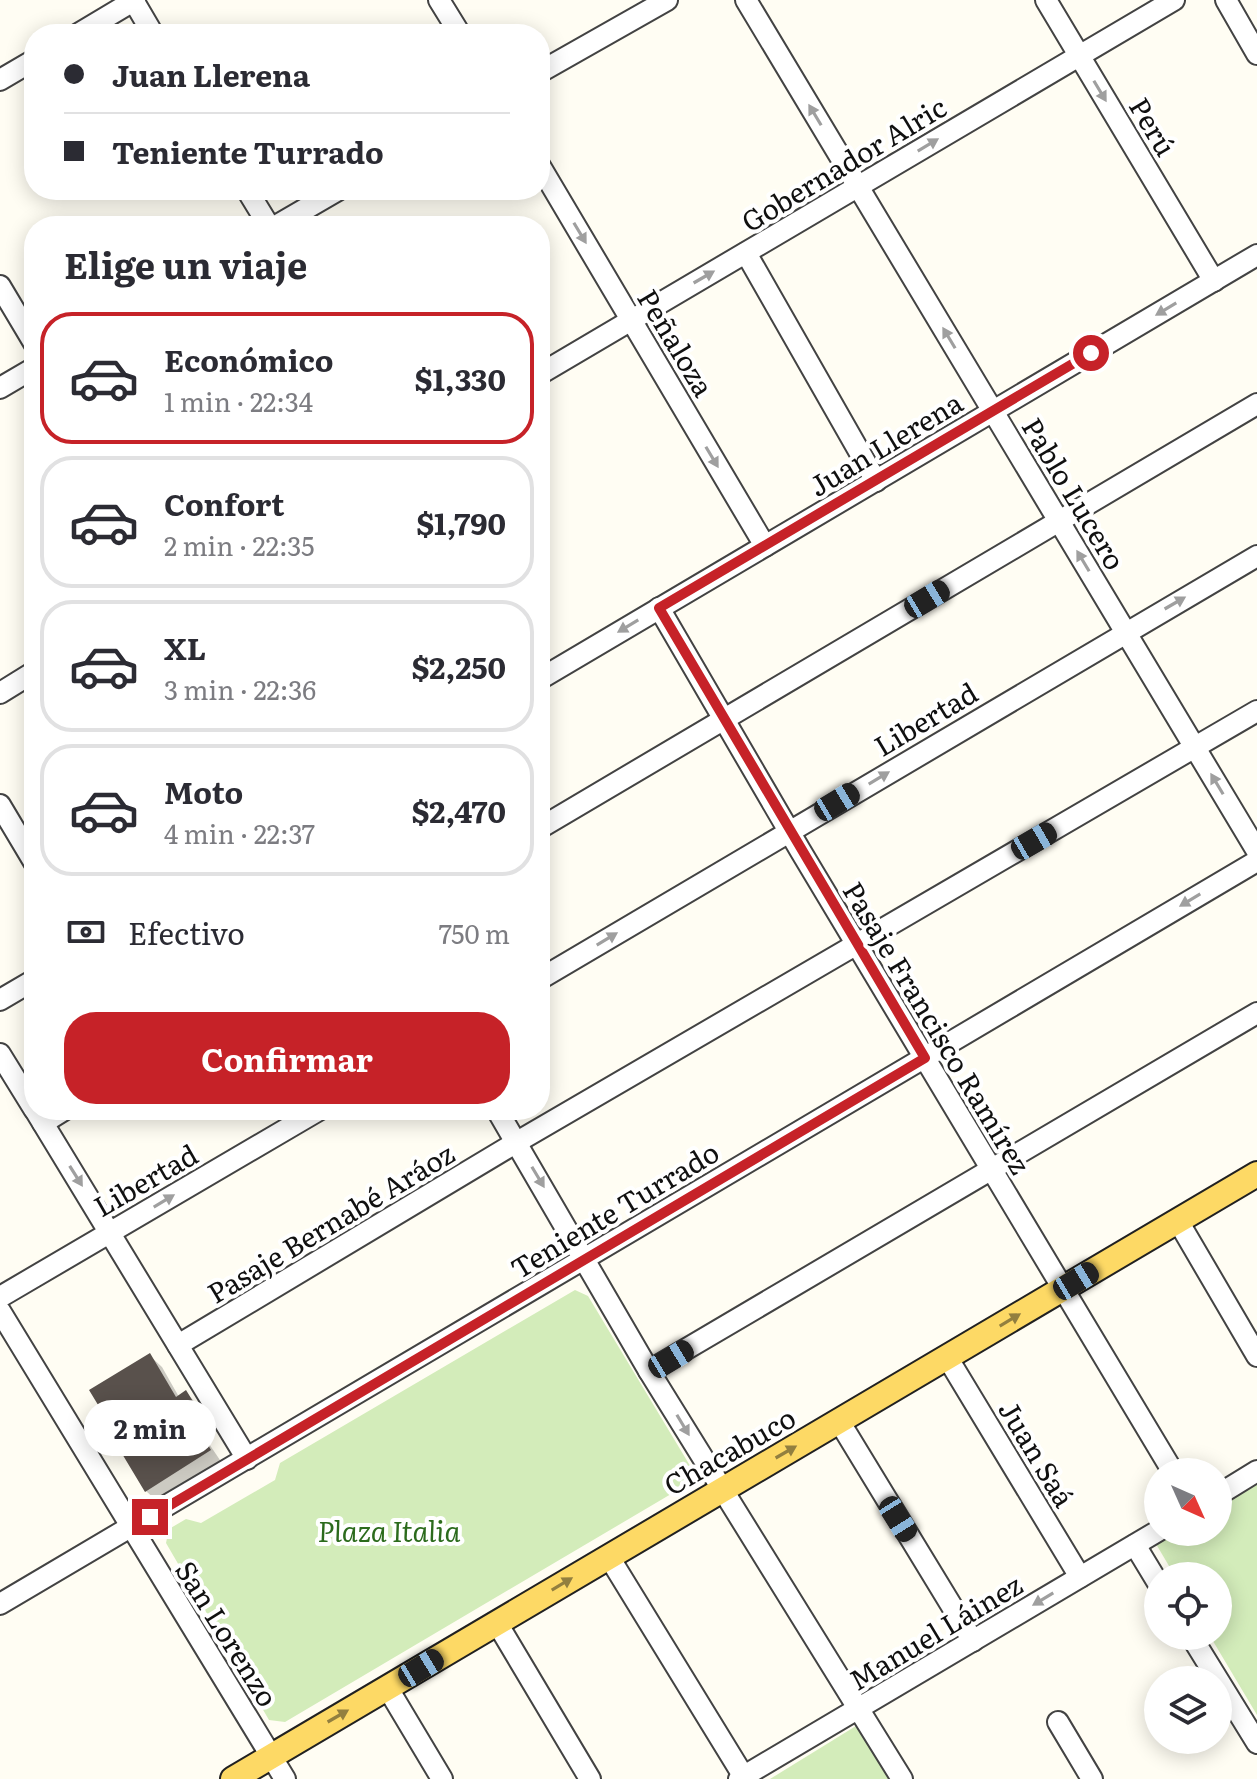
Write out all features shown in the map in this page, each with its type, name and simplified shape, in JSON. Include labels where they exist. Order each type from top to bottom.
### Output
[{"type":"main road","name":"Chacabuco","points":[[233,1779],[1257,1174]]},
{"type":"street","points":[[94,24],[134,0],[147,24]]},
{"type":"street","points":[[439,0],[454,24]]},
{"type":"street","points":[[550,66],[667,0]]},
{"type":"street","name":"Pablo Lucero","points":[[746,0],[1257,851]]},
{"type":"street","name":"Perú","points":[[1046,0],[1214,281]]},
{"type":"street","name":"Gobernador Alric","points":[[550,368],[1174,0]]},
{"type":"street","points":[[1226,0],[1257,54]]},
{"type":"street","points":[[0,80],[24,66]]},
{"type":"street","name":"Peñaloza","points":[[550,183],[765,546]]},
{"type":"street","points":[[293,216],[321,200]]},
{"type":"street","points":[[746,253],[876,481]]},
{"type":"street","name":"Juan Llerena","points":[[550,673],[1257,255]]},
{"type":"street","points":[[0,286],[24,326]]},
{"type":"street","points":[[0,388],[24,374]]},
{"type":"street","points":[[550,822],[1257,404]]},
{"type":"street","name":"Libertad","points":[[550,973],[1125,631],[1257,556]]},
{"type":"street","name":"Pasaje Francisco Ramírez","points":[[659,608],[1061,1289],[1164,1458]]},
{"type":"street","points":[[0,693],[24,678]]},
{"type":"street","name":"Pasaje Bernabé Aráoz","points":[[178,1345],[517,1142],[1257,711]]},
{"type":"street","points":[[0,805],[24,845]]},
{"type":"street","name":"Teniente Turrado","points":[[0,1604],[1257,861]]},
{"type":"street","points":[[0,1000],[24,986]]},
{"type":"street","points":[[649,1371],[1257,1013]]},
{"type":"street","points":[[0,1054],[24,1093]]},
{"type":"street","points":[[41,1120],[247,1459]]},
{"type":"street","name":"Libertad","points":[[0,1297],[302,1120]]},
{"type":"street","points":[[503,1120],[587,1258],[649,1371],[902,1779]]},
{"type":"street","points":[[1178,1221],[1257,1356]]},
{"type":"street","name":"San Lorenzo","points":[[0,1311],[285,1779]]},
{"type":"street","name":"Juan Saá","points":[[947,1357],[1080,1577]]},
{"type":"street","points":[[839,1421],[973,1641]]},
{"type":"street","points":[[1232,1486],[1257,1471]]},
{"type":"street","name":"Manuel Láinez","points":[[742,1778],[1144,1540]]},
{"type":"street","points":[[1135,1545],[1145,1562]]},
{"type":"street","points":[[609,1557],[742,1778]]},
{"type":"street","points":[[497,1623],[590,1779]]},
{"type":"street","points":[[1200,1650],[1257,1743]]},
{"type":"street","points":[[387,1687],[442,1779]]},
{"type":"street","points":[[1058,1722],[1092,1779]]},
{"type":"green space","name":"Plaza Italia","points":[[575,1290],[588,1296],[692,1469],[688,1484],[285,1722],[269,1720],[166,1543],[169,1529],[186,1519],[201,1523],[275,1480],[280,1463]]},
{"type":"green space","points":[[1257,1484],[1257,1715],[1232,1673],[1232,1666],[1228,1666],[1218,1650],[1232,1650],[1232,1562],[1167,1562],[1157,1546],[1232,1546],[1232,1499]]},
{"type":"green space","points":[[856,1726],[889,1779],[770,1779]]},
{"type":"building","points":[[150,1353],[176,1397],[186,1390],[194,1403],[187,1408],[194,1421],[185,1426],[189,1431],[197,1426],[211,1450],[145,1492],[112,1437],[104,1441],[94,1425],[106,1418],[89,1390]]},
{"type":"route","points":[[150,1517],[925,1058],[659,608],[1091,353]]}]
